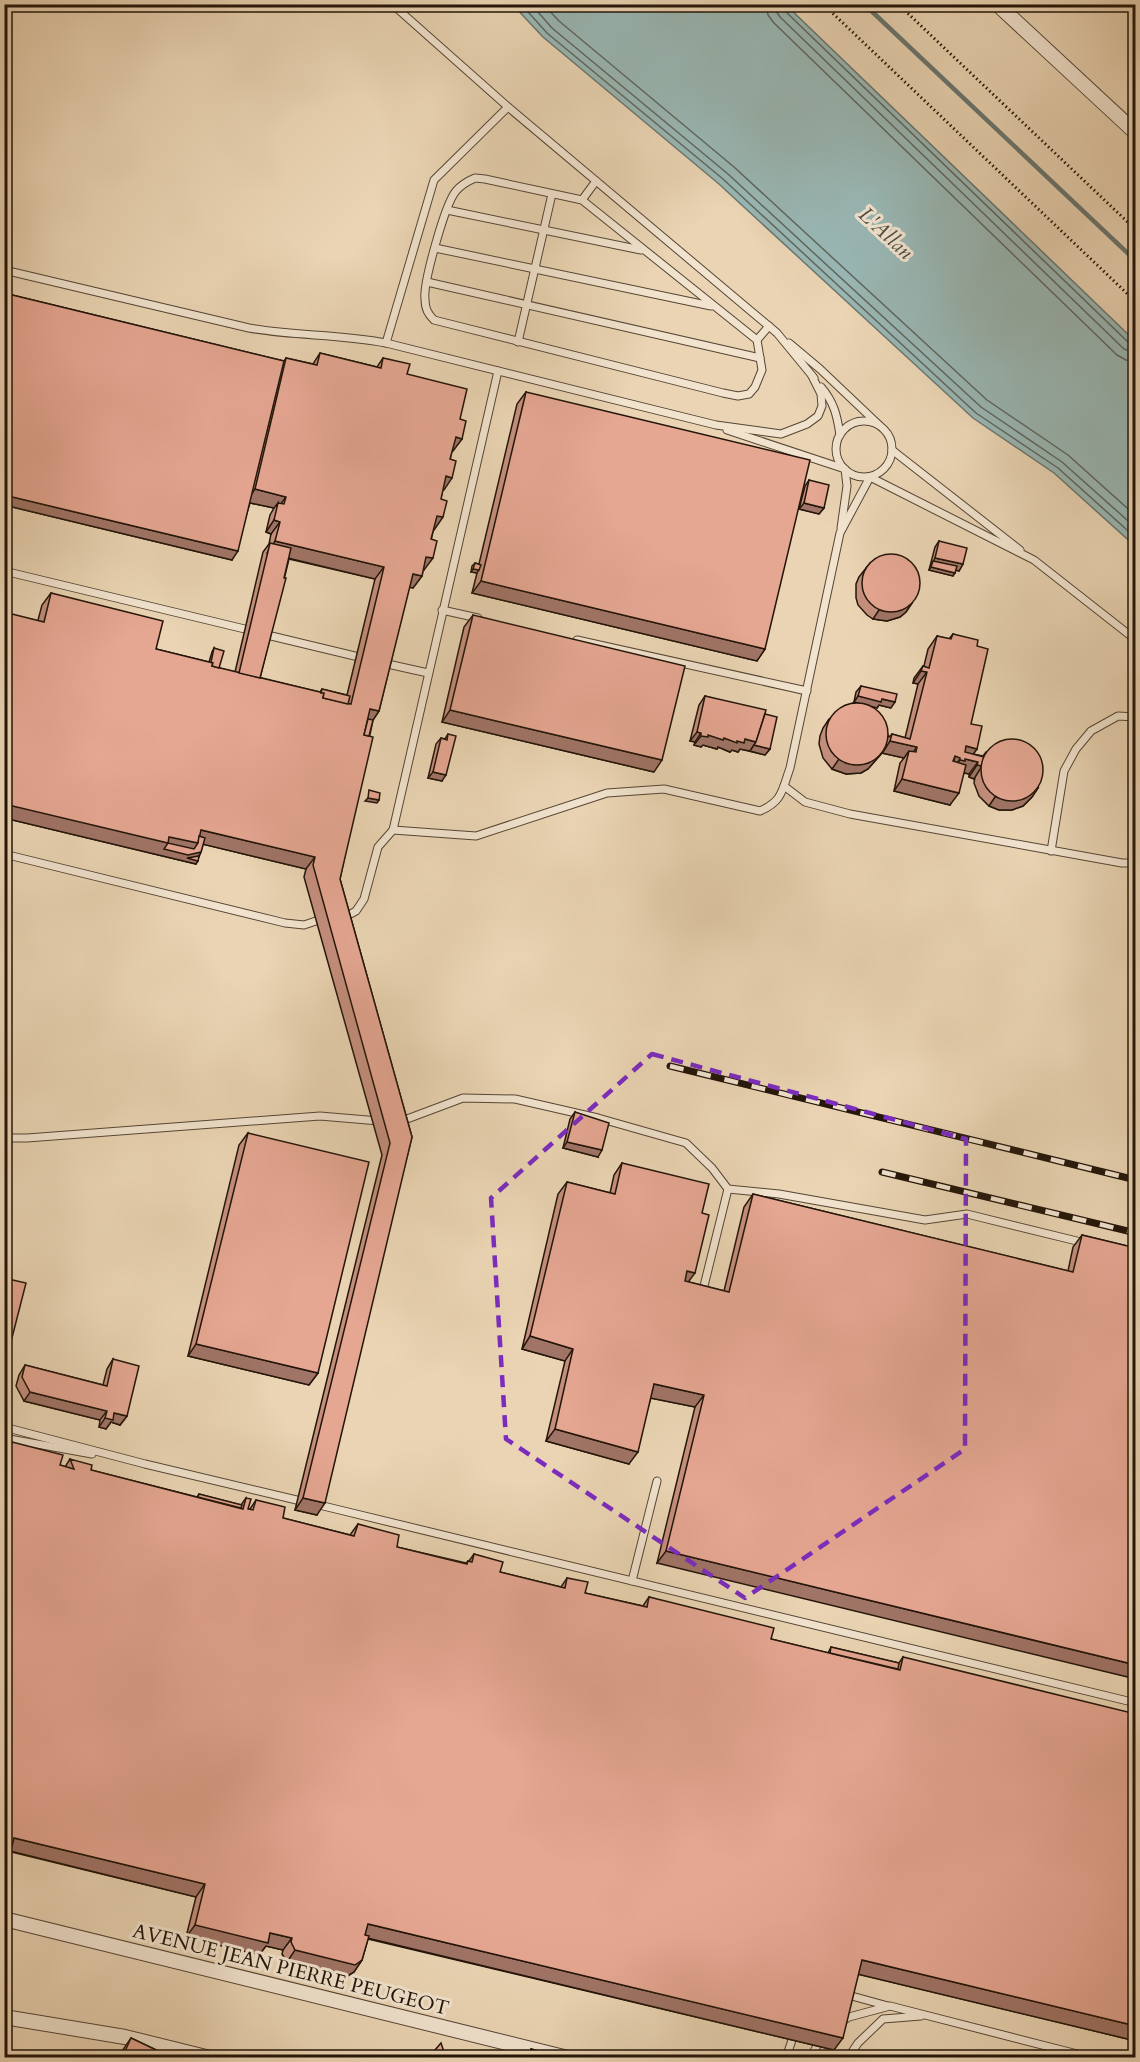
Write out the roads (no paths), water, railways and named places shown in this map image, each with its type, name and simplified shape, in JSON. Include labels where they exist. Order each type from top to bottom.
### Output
[{"type":"street","points":[[997,4],[1136,133]]},
{"type":"street","name":"AVENUE JEAN PIERRE PEUGEOT","points":[[4,1919],[568,2058]]},
{"type":"street","points":[[4,2017],[125,2037],[210,2058]]},
{"type":"lane","points":[[392,4],[508,107],[820,369],[880,426],[891,441],[891,459],[879,474],[870,477],[840,533]]},
{"type":"lane","points":[[386,343],[434,180],[508,107]]},
{"type":"lane","points":[[485,178],[582,200],[757,340],[762,370],[755,387],[748,394],[738,396],[518,342],[434,320],[427,313],[424,297],[435,248],[447,210],[456,191],[468,181],[485,178]]},
{"type":"lane","points":[[582,200],[596,181]]},
{"type":"lane","points":[[518,342],[552,194]]},
{"type":"lane","points":[[447,210],[644,250]]},
{"type":"lane","points":[[435,248],[715,307]]},
{"type":"lane","points":[[4,270],[249,328],[279,333],[355,337],[386,343],[716,425],[781,434],[807,424],[818,416],[822,406],[821,394],[812,376]]},
{"type":"lane","points":[[427,282],[760,358]]},
{"type":"lane","points":[[757,340],[769,326]]},
{"type":"lane","points":[[393,830],[476,836],[607,793],[664,789],[760,811],[773,806],[780,796],[790,768],[840,533],[847,486],[845,469],[837,453],[840,435],[837,411],[830,398],[777,333]]},
{"type":"lane","points":[[340,919],[356,911],[364,899],[378,847],[393,830],[498,371]]},
{"type":"lane","points":[[840,435],[854,423],[863,421],[880,426]]},
{"type":"lane","points":[[716,425],[845,469],[852,474],[870,477],[1034,560]]},
{"type":"lane","points":[[892,450],[1136,640]]},
{"type":"lane","points":[[4,571],[428,673]]},
{"type":"lane","points":[[442,610],[489,621]]},
{"type":"lane","points":[[570,639],[807,691]]},
{"type":"lane","points":[[1051,851],[1064,771],[1076,749],[1091,731],[1118,716],[1136,717]]},
{"type":"lane","points":[[784,786],[805,802],[850,814],[1051,851],[1122,863],[1136,863]]},
{"type":"lane","points":[[4,854],[285,923],[304,925],[316,921]]},
{"type":"lane","points":[[4,1138],[320,1116],[402,1123],[463,1098],[515,1099],[598,1118],[686,1143],[712,1168],[728,1189],[779,1194],[925,1220],[967,1214],[1091,1244]]},
{"type":"lane","points":[[701,1299],[728,1189]]},
{"type":"lane","points":[[4,1427],[145,1464],[1136,1703]]},
{"type":"lane","points":[[4,1438],[145,1464]]},
{"type":"lane","points":[[632,1581],[657,1481]]},
{"type":"lane","points":[[848,1995],[1094,2058]]},
{"type":"lane","points":[[841,2022],[849,2017],[890,2006]]},
{"type":"lane","points":[[848,2058],[858,2043],[883,2019],[927,2016]]},
{"type":"lane","points":[[786,2058],[792,2040]]},
{"type":"lane","points":[[810,2058],[817,2046]]},
{"type":"water","name":"L'Allan","points":[[513,5],[786,5],[1135,341],[1135,546],[1054,473],[973,418],[719,184],[543,37]]},
{"type":"waterway","points":[[864,4],[1136,261]]},
{"type":"railway","points":[[670,1066],[1136,1180]]},
{"type":"railway","points":[[882,1172],[1136,1233]]}]
